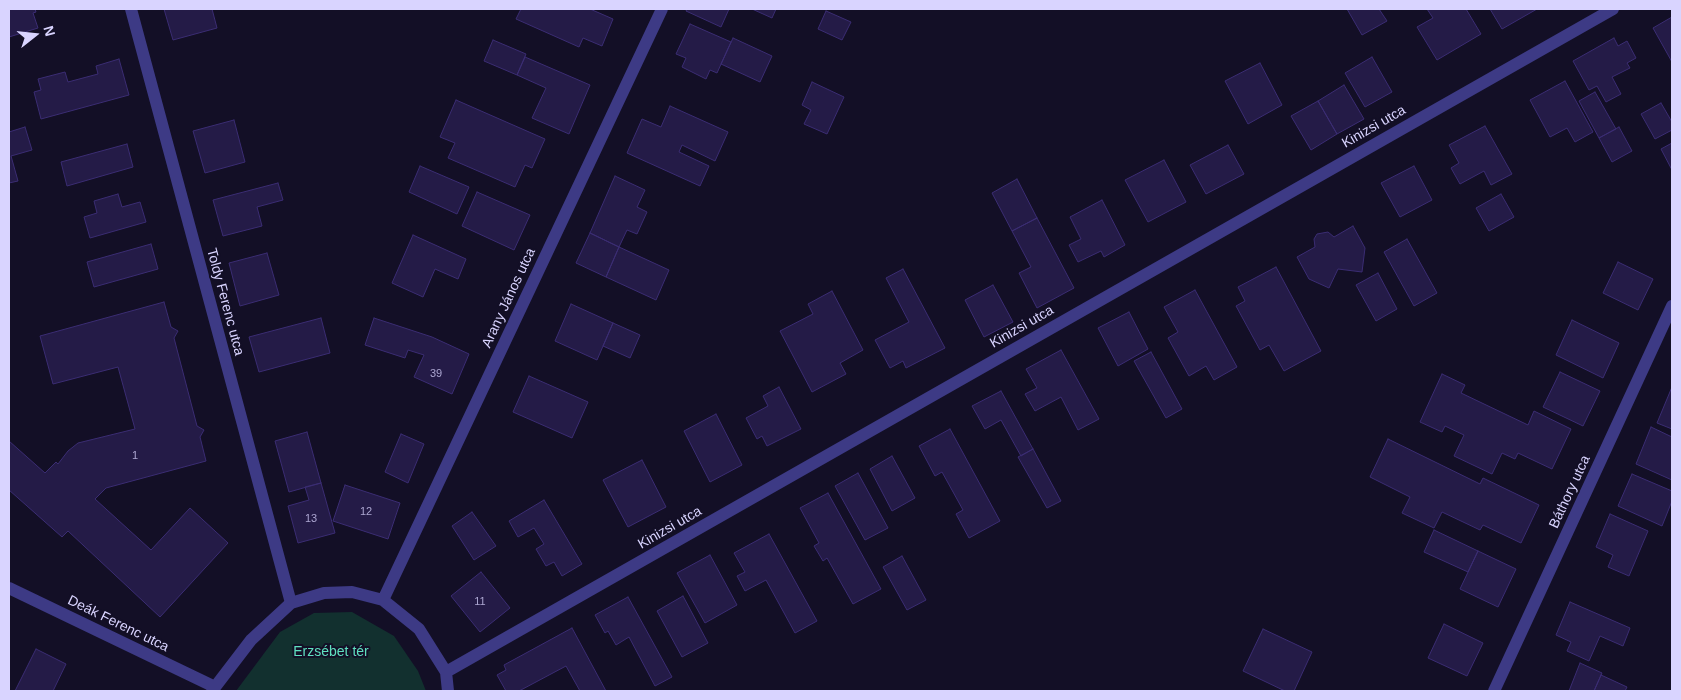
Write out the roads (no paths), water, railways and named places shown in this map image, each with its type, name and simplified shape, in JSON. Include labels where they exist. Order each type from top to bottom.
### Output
[{"type":"street","name":"Toldy Ferenc utca","points":[[131,9],[291,603]]},
{"type":"street","name":"Arany János utca","points":[[383,600],[662,9]]},
{"type":"street","name":"Kinizsi utca","points":[[446,672],[1613,9]]},
{"type":"street","name":"Báthory utca","points":[[1494,691],[1672,306]]},
{"type":"street","name":"Deák Ferenc utca","points":[[9,588],[213,689]]},
{"type":"street","points":[[213,689],[251,640],[291,603],[324,592],[352,592],[383,600],[419,629],[446,672],[448,691]]},
{"type":"park label","name":"Erzsébet tér","points":[[331,652]]}]
